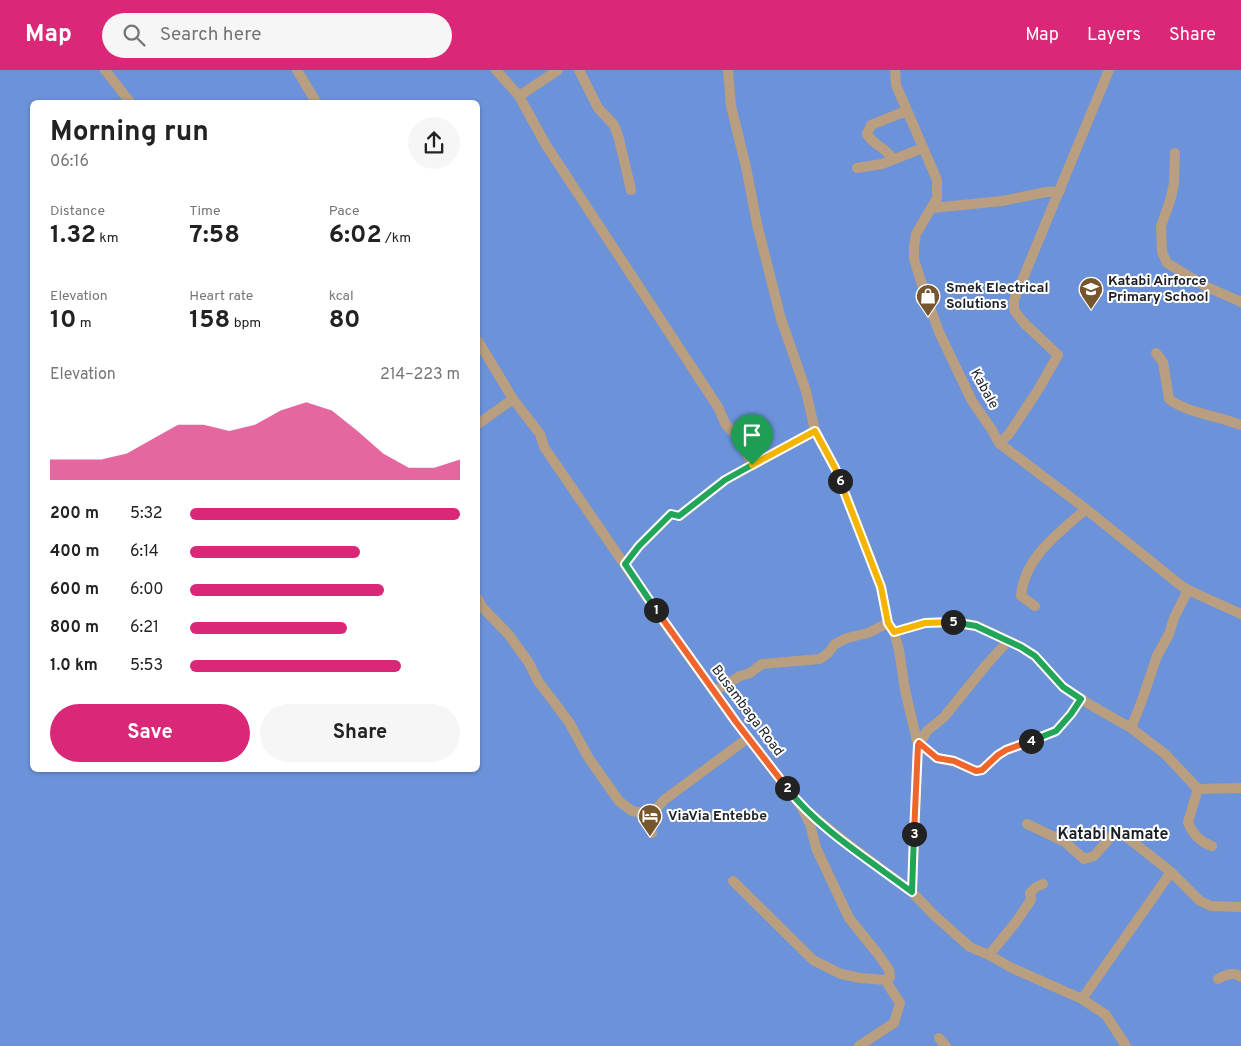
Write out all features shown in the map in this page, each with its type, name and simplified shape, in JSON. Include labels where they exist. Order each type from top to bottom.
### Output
[{"type":"street","points":[[105,70],[128,100]]},
{"type":"street","points":[[297,70],[315,100]]},
{"type":"street","points":[[496,70],[519,96],[546,145],[718,407],[726,425],[740,438],[752,465]]},
{"type":"street","points":[[519,96],[558,70]]},
{"type":"street","points":[[579,70],[598,108],[614,125],[631,190]]},
{"type":"street","points":[[728,70],[731,106],[781,319],[806,391],[815,431],[835,468],[881,587],[918,744],[912,892]]},
{"type":"street","name":"Kabale","points":[[894,70],[896,85],[938,180],[937,198],[916,234],[914,259],[940,332],[972,402],[999,443],[1086,509],[1160,571],[1188,590],[1241,614]]},
{"type":"street","points":[[999,443],[1009,434],[1058,355],[1024,323],[1014,310],[1014,300],[1109,70]]},
{"type":"street","points":[[895,159],[887,154],[883,148],[871,141],[868,134],[871,125],[906,110]]},
{"type":"street","points":[[857,168],[882,164],[923,148]]},
{"type":"street","points":[[1175,153],[1174,184],[1161,226],[1162,252],[1167,263],[1205,286],[1241,302]]},
{"type":"street","points":[[932,208],[1002,201],[1060,191]]},
{"type":"street","name":"Busambaga Road","points":[[480,344],[513,398],[540,434],[544,447],[668,628],[748,738],[800,804],[844,841],[912,892],[934,915],[970,947],[1082,999],[1106,1015],[1126,1046]]},
{"type":"street","points":[[1156,353],[1163,362],[1169,399],[1177,405],[1241,425]]},
{"type":"street","points":[[480,423],[513,398]]},
{"type":"street","points":[[625,564],[639,546],[671,514],[679,516],[725,480],[815,431]]},
{"type":"street","points":[[1035,606],[1021,596],[1022,586],[1030,565],[1041,550],[1086,509]]},
{"type":"street","points":[[1131,728],[1142,703],[1157,656],[1169,634],[1174,618],[1188,590]]},
{"type":"street","points":[[480,603],[529,662],[538,681],[569,722],[588,757],[619,802],[632,811],[647,813],[655,810],[664,800],[748,738]]},
{"type":"street","points":[[715,691],[740,676],[750,673],[762,664],[820,659],[835,644],[891,627],[945,622],[976,626],[1021,647],[1035,656],[1063,687],[1131,728],[1165,754],[1198,789],[1223,790],[1241,788]]},
{"type":"street","points":[[918,744],[926,731],[944,716],[1008,641]]},
{"type":"street","points":[[918,744],[937,758],[954,761],[976,771],[982,770],[1006,750],[1056,731],[1081,699]]},
{"type":"street","points":[[1198,789],[1188,822],[1192,833],[1206,844],[1212,846]]},
{"type":"street","points":[[732,881],[813,960],[841,974],[885,980],[890,977],[889,970],[849,918],[816,848],[810,824],[800,804]]},
{"type":"street","points":[[647,813],[652,833]]},
{"type":"street","points":[[1027,824],[1065,842],[1084,859],[1094,856],[1115,832],[1119,831],[1171,872],[1200,901],[1212,906],[1241,907]]},
{"type":"street","points":[[1082,999],[1171,872]]},
{"type":"street","points":[[989,955],[1031,900],[1030,893],[1036,887],[1043,884]]},
{"type":"street","points":[[1218,979],[1227,974],[1241,977]]},
{"type":"street","points":[[859,1046],[894,1023],[900,1003],[885,980]]},
{"type":"water","points":[[0,70],[1241,70],[1241,1046],[0,1046]]},
{"type":"place","name":"Katabi Airforce Primary School","points":[[1091,310]]},
{"type":"place","name":"Smek Electrical Solutions","points":[[928,317]]},
{"type":"place","name":"ViaVia Entebbe","points":[[650,837]]},
{"type":"district","name":"Katabi Namate","points":[[1113,835]]},
{"type":"route","points":[[815,431],[835,468],[881,587],[888,623],[894,632],[925,623],[962,623],[976,626],[1021,647],[1035,656],[1063,687],[1081,699],[1056,731],[1006,750],[982,770],[976,771],[954,761],[937,758],[919,743],[912,892],[844,841],[800,804],[736,722],[668,628],[625,564],[639,546],[671,514],[679,516],[725,480],[752,465],[815,431]]}]
